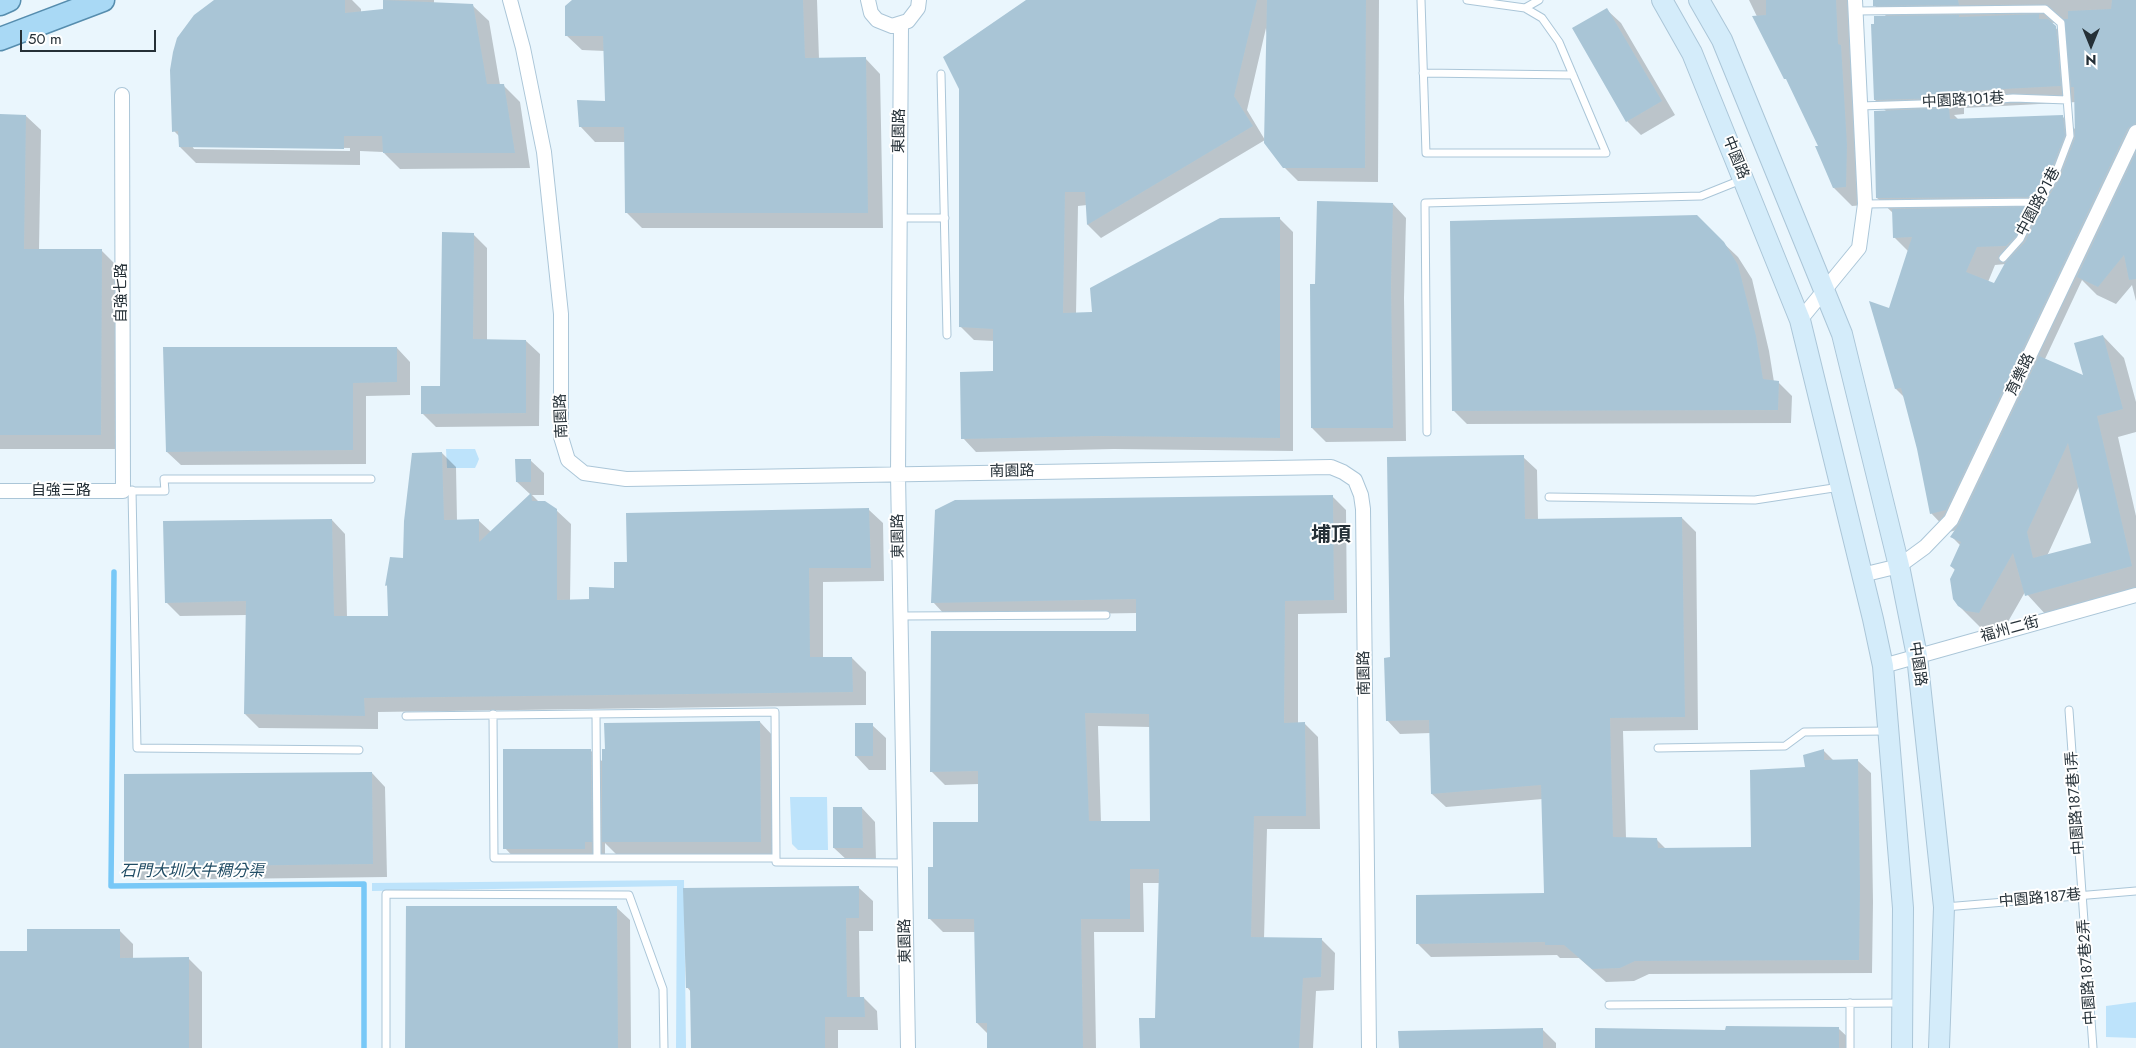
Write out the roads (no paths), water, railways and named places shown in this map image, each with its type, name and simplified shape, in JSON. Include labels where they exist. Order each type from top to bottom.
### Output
[{"type":"main road","points":[[0,4],[9,0]]},
{"type":"main road","points":[[0,39],[103,0]]},
{"type":"main road","name":"中園路","points":[[1662,0],[1692,53],[1800,320],[1883,666],[1904,908],[1902,1048]]},
{"type":"main road","name":"中園路","points":[[1699,0],[1722,40],[1842,334],[1899,566],[1918,656],[1944,907],[1939,1048]]},
{"type":"street","name":"南園路","points":[[510,0],[523,48],[544,152],[561,314],[561,437],[568,460],[584,473],[626,479],[1332,467],[1355,480],[1361,495],[1363,509],[1369,1048]]},
{"type":"street","points":[[868,0],[871,13],[876,20],[892,26],[901,25],[914,15],[919,0]]},
{"type":"street","points":[[1800,320],[1859,248],[1865,204],[1855,6]]},
{"type":"street","name":"東園路","points":[[901,25],[898,474],[908,1048]]},
{"type":"street","name":"自強七路","points":[[122,95],[127,491]]},
{"type":"street","name":"育樂路","points":[[1862,575],[1899,566],[1925,547],[1951,520],[2136,132]]},
{"type":"street","name":"自強三路","points":[[0,492],[127,491]]},
{"type":"street","name":"福州二街","points":[[1883,666],[2136,595]]},
{"type":"lane","points":[[1421,0],[1426,152],[1606,152],[1559,42],[1542,18],[1524,8],[1467,0]]},
{"type":"lane","points":[[1524,8],[1539,0]]},
{"type":"lane","name":"中園路91巷","points":[[1855,6],[2045,9],[2060,23],[2070,136],[2054,178],[2038,202],[2020,239],[2003,258]]},
{"type":"lane","points":[[1424,73],[1573,75]]},
{"type":"lane","points":[[941,74],[947,335]]},
{"type":"lane","name":"中園路101巷","points":[[1860,106],[1951,103],[2013,98],[2067,100]]},
{"type":"lane","points":[[1427,432],[1425,203],[1701,196],[1743,179]]},
{"type":"lane","points":[[1865,204],[2038,202]]},
{"type":"lane","points":[[899,218],[945,218]]},
{"type":"lane","points":[[360,750],[137,748],[127,491],[164,491],[164,479],[371,479]]},
{"type":"lane","points":[[1549,497],[1755,500],[1841,487]]},
{"type":"lane","points":[[900,616],[1106,615]]},
{"type":"lane","name":"中園路187巷1弄","points":[[2069,710],[2082,896]]},
{"type":"lane","points":[[406,716],[775,712],[776,862],[904,863]]},
{"type":"lane","points":[[494,714],[494,858],[597,856],[776,858]]},
{"type":"lane","points":[[596,714],[597,856]]},
{"type":"lane","points":[[1658,748],[1784,746],[1804,732],[1889,731]]},
{"type":"lane","name":"中園路187巷","points":[[1944,907],[2136,891]]},
{"type":"lane","points":[[386,1048],[386,894],[629,895],[663,989],[664,1048]]},
{"type":"lane","name":"中園路187巷2弄","points":[[2082,896],[2093,1048]]},
{"type":"lane","points":[[1609,1005],[1903,1003]]},
{"type":"lane","points":[[1850,1004],[1850,1048]]},
{"type":"waterway","name":"石門大圳大牛稠分渠","points":[[114,572],[111,886],[364,884],[364,1048]]},
{"type":"district","name":"埔頂","points":[[1331,536]]}]
